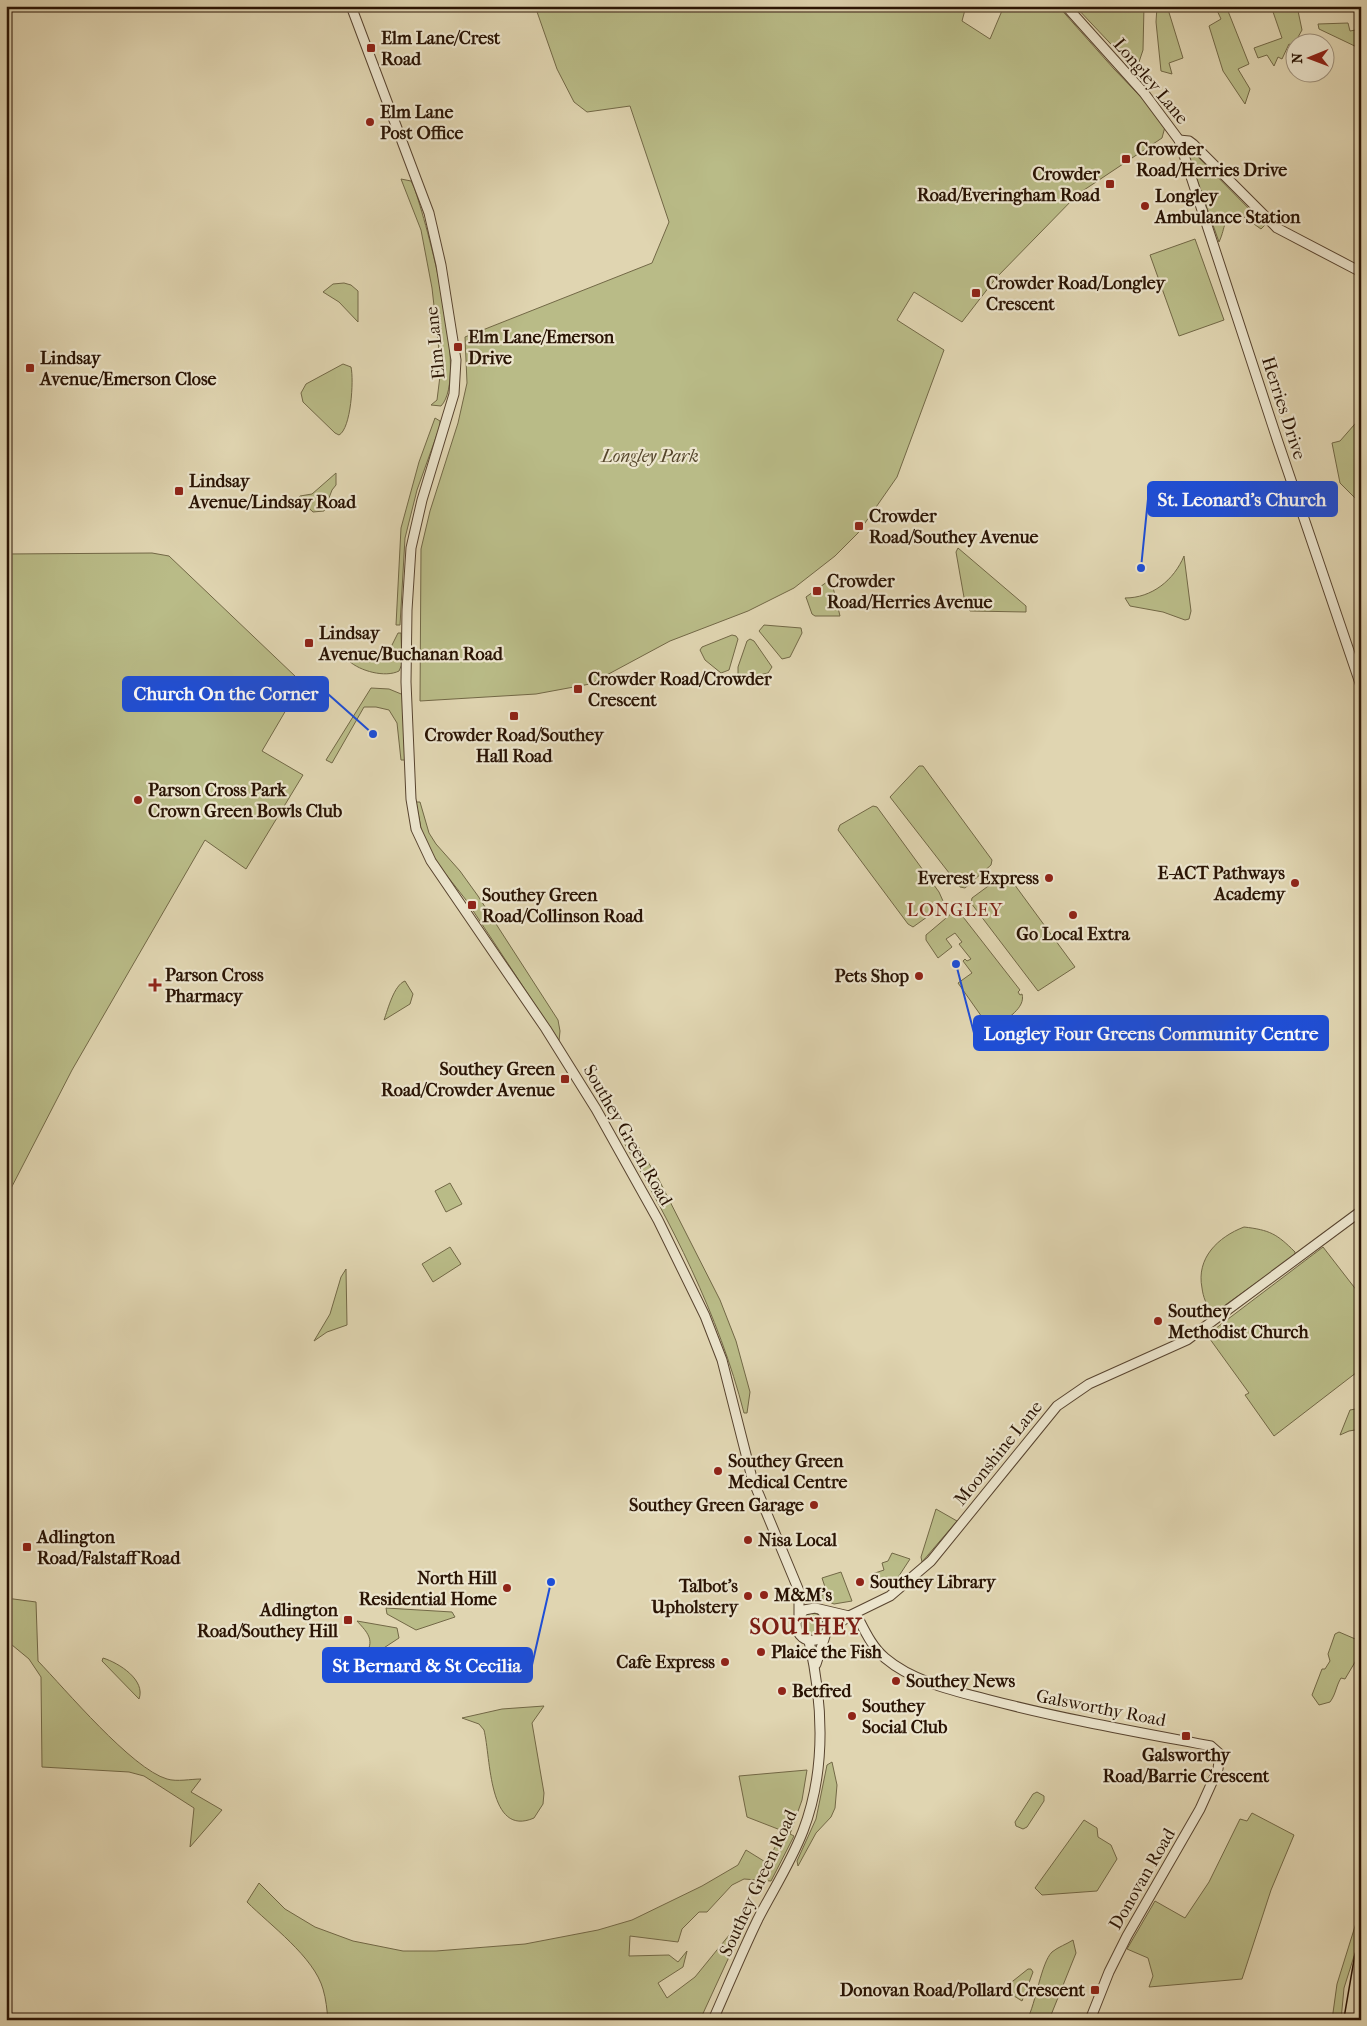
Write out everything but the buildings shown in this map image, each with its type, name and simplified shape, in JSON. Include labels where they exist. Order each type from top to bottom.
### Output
[{"type":"main road","points":[[1350,2020],[1361,1956]]},
{"type":"street","name":"Elm Lane","points":[[351,6],[429,213],[441,264],[456,360],[453,401],[422,500],[411,548],[406,647],[407,715]]},
{"type":"street","name":"Longley Lane","points":[[1066,6],[1144,93],[1179,140],[1189,141],[1193,144],[1277,228],[1361,272]]},
{"type":"street","name":"Herries Drive","points":[[1179,140],[1278,442],[1361,686]]},
{"type":"street","name":"Southey Green Road","points":[[407,715],[412,813],[422,845],[438,873],[546,1029],[611,1135],[658,1220],[705,1316],[722,1360],[752,1478],[799,1591],[799,1615]]},
{"type":"street","name":"Moonshine Lane","points":[[826,1634],[852,1615],[894,1594],[931,1561],[1057,1406],[1089,1384],[1187,1340],[1361,1211]]},
{"type":"street","name":"Southey Green Road","points":[[799,1591],[817,1608]]},
{"type":"street","points":[[817,1608],[827,1616],[826,1634],[815,1641],[809,1641],[797,1632],[796,1622],[804,1610],[817,1608],[852,1615]]},
{"type":"street","name":"Galsworthy Road","points":[[852,1615],[884,1658],[906,1672],[929,1682],[1025,1710],[1211,1746],[1220,1754]]},
{"type":"street","name":"Southey Green Road","points":[[816,1666],[826,1634]]},
{"type":"street","name":"Southey Green Road","points":[[713,2020],[758,1919],[803,1832],[811,1807],[816,1782],[821,1735],[816,1666],[809,1641]]},
{"type":"street","name":"Donovan Road","points":[[1090,2020],[1124,1941],[1200,1809],[1218,1769],[1220,1754]]},
{"type":"green space","name":"Longley Park","points":[[535,6],[966,6],[962,21],[990,39],[1004,6],[1058,6],[1114,69],[1166,123],[1162,138],[1078,194],[996,278],[962,322],[914,292],[897,320],[944,350],[897,477],[858,533],[835,556],[794,588],[748,611],[670,641],[590,684],[536,694],[420,701],[421,549],[430,511],[458,423],[467,383],[465,337],[652,263],[669,222],[630,106],[587,112],[574,102],[557,69]]},
{"type":"green space","points":[[1075,6],[1144,6],[1143,50],[1139,62],[1132,63],[1125,59]]},
{"type":"green space","points":[[1157,6],[1167,6],[1183,58],[1169,63],[1172,74],[1161,71],[1156,22]]},
{"type":"green space","points":[[1215,6],[1226,6],[1249,64],[1238,69],[1250,89],[1245,104],[1223,71],[1209,26],[1221,19]]},
{"type":"green space","points":[[1271,6],[1297,6],[1302,30],[1301,32],[1284,32],[1284,55],[1282,59],[1278,57],[1274,66],[1267,55],[1258,58],[1254,48],[1282,38]]},
{"type":"green space","points":[[1348,23],[1350,31],[1361,29],[1361,49],[1334,36],[1334,32],[1325,32],[1319,29],[1318,24]]},
{"type":"green space","points":[[1192,151],[1265,225],[1261,229],[1241,215],[1234,217],[1225,224],[1219,242],[1189,157]]},
{"type":"green space","points":[[401,179],[411,181],[414,187],[428,233],[443,300],[450,365],[448,390],[441,406],[431,405],[437,400],[441,368],[432,288],[421,230]]},
{"type":"green space","points":[[1195,239],[1224,320],[1179,336],[1150,255]]},
{"type":"green space","points":[[344,283],[351,285],[358,291],[358,322],[339,302],[323,292],[333,284]]},
{"type":"green space","points":[[343,364],[351,367],[352,393],[346,424],[339,435],[303,402],[301,393],[306,384]]},
{"type":"green space","points":[[1361,417],[1361,504],[1340,483],[1332,443],[1340,441]]},
{"type":"green space","points":[[435,418],[440,421],[440,426],[417,490],[405,538],[400,625],[396,625],[401,528],[419,462]]},
{"type":"green space","points":[[336,473],[336,485],[332,490],[324,511],[313,512],[298,498],[312,494]]},
{"type":"green space","points":[[958,548],[1026,606],[1026,612],[970,611],[965,603],[956,552]]},
{"type":"green space","points":[[152,553],[169,556],[296,677],[296,693],[262,751],[303,775],[246,869],[205,840],[72,1070],[6,1198],[6,554]]},
{"type":"green space","points":[[1184,556],[1191,611],[1189,619],[1185,620],[1163,612],[1130,606],[1125,598],[1144,595],[1161,586],[1174,573]]},
{"type":"green space","points":[[831,579],[840,616],[815,616],[812,614],[806,597]]},
{"type":"green space","points":[[764,625],[801,628],[802,633],[790,657],[782,659],[759,631]]},
{"type":"green space","points":[[398,633],[401,633],[402,664],[399,671],[380,674],[359,668],[349,661],[351,652],[359,656],[383,655],[391,647]]},
{"type":"green space","points":[[732,635],[738,639],[729,670],[721,673],[705,660],[700,650],[702,647]]},
{"type":"green space","points":[[750,639],[754,641],[772,667],[768,673],[742,679],[738,676],[738,667],[747,641]]},
{"type":"green space","points":[[371,688],[389,689],[406,696],[409,760],[401,760],[397,723],[389,710],[364,707],[332,763],[326,760]]},
{"type":"green space","points":[[919,766],[923,766],[992,860],[991,865],[965,888],[960,887],[890,797]]},
{"type":"green space","points":[[416,802],[420,802],[429,833],[436,844],[460,871],[478,896],[558,1020],[559,1041],[466,900],[437,863],[422,834]]},
{"type":"green space","points":[[873,806],[877,807],[939,892],[943,901],[941,907],[913,927],[908,924],[838,830],[840,825]]},
{"type":"green space","points":[[1006,873],[1075,967],[1038,991],[971,903],[972,898]]},
{"type":"green space","points":[[952,913],[960,913],[1020,990],[1018,992],[1020,995],[1022,994],[1021,1004],[1018,1008],[1010,1017],[996,1027],[989,1027],[958,983],[972,973],[963,961],[971,959],[959,944],[962,942],[955,933],[946,939],[952,947],[938,958],[926,940],[926,935]]},
{"type":"green space","points":[[405,981],[413,994],[410,1004],[384,1020],[395,992],[401,983]]},
{"type":"green space","points":[[624,1129],[633,1138],[658,1178],[720,1300],[736,1341],[750,1392],[747,1413],[744,1413],[734,1376],[721,1340],[692,1270],[657,1201],[619,1134]]},
{"type":"green space","points":[[450,1183],[462,1204],[446,1212],[435,1191]]},
{"type":"green space","points":[[1244,1227],[1267,1231],[1278,1237],[1295,1252],[1295,1255],[1213,1312],[1203,1294],[1202,1267],[1211,1250],[1218,1243],[1234,1231]]},
{"type":"green space","points":[[450,1247],[461,1264],[433,1282],[422,1264]]},
{"type":"green space","points":[[1323,1247],[1361,1296],[1361,1369],[1274,1436],[1245,1395],[1249,1393],[1207,1335]]},
{"type":"green space","points":[[346,1269],[347,1325],[327,1332],[314,1341],[330,1314],[341,1277]]},
{"type":"green space","points":[[1361,1408],[1361,1429],[1340,1435],[1350,1410]]},
{"type":"green space","points":[[936,1509],[957,1521],[922,1562],[921,1557]]},
{"type":"green space","points":[[892,1553],[910,1559],[895,1582],[884,1587],[883,1584],[876,1587],[872,1574],[884,1570],[882,1563],[888,1561]]},
{"type":"green space","points":[[841,1572],[852,1601],[834,1604],[818,1597],[827,1593],[822,1578]]},
{"type":"green space","points":[[6,1598],[36,1602],[38,1661],[118,1745],[153,1772],[167,1779],[201,1779],[191,1792],[222,1810],[190,1847],[194,1808],[144,1776],[129,1772],[42,1767],[41,1677],[29,1659],[6,1640]]},
{"type":"green space","points":[[386,1608],[452,1612],[455,1617],[416,1630],[387,1614]]},
{"type":"green space","points":[[812,1613],[820,1616],[823,1624],[820,1632],[812,1635],[804,1632],[801,1624],[804,1616]]},
{"type":"green space","points":[[357,1621],[397,1628],[399,1638],[373,1655],[368,1650],[370,1642],[368,1634]]},
{"type":"green space","points":[[1339,1632],[1360,1641],[1361,1652],[1345,1679],[1341,1678],[1330,1702],[1319,1705],[1312,1695],[1322,1669],[1325,1669],[1330,1661],[1328,1654],[1335,1634]]},
{"type":"green space","points":[[103,1658],[130,1673],[139,1685],[139,1699],[102,1661]]},
{"type":"green space","points":[[544,1706],[532,1723],[544,1793],[543,1804],[534,1818],[519,1821],[508,1817],[500,1806],[494,1792],[484,1730],[479,1724],[462,1718],[502,1709]]},
{"type":"green space","points":[[832,1762],[837,1785],[835,1808],[831,1817],[816,1833],[798,1866],[797,1861],[816,1819],[827,1765]]},
{"type":"green space","points":[[807,1770],[802,1800],[790,1834],[794,1836],[771,1881],[744,1879],[732,1885],[707,1912],[699,1912],[682,1929],[678,1942],[630,1936],[629,1956],[669,1955],[678,1962],[687,1951],[683,1967],[658,1983],[667,1998],[695,1977],[752,1907],[700,2020],[328,2020],[323,1989],[311,1965],[290,1942],[247,1902],[259,1883],[285,1909],[315,1927],[353,1941],[403,1951],[436,1951],[525,1944],[598,1930],[632,1920],[702,1886],[738,1865],[746,1850],[767,1863],[783,1831],[747,1817],[739,1776]]},
{"type":"green space","points":[[1037,1792],[1044,1796],[1044,1801],[1027,1827],[1023,1829],[1016,1826],[1015,1822],[1033,1794]]},
{"type":"green space","points":[[1252,1813],[1294,1835],[1271,1890],[1242,1979],[1149,1987],[1153,1976],[1148,1958],[1127,1949],[1155,1901],[1185,1918],[1209,1882],[1240,1819],[1247,1821]]},
{"type":"green space","points":[[1084,1820],[1097,1828],[1098,1837],[1111,1845],[1117,1859],[1097,1891],[1042,1895],[1035,1888]]},
{"type":"green space","points":[[1361,1907],[1361,1934],[1344,1988],[1341,2020],[1332,2020],[1337,1984]]},
{"type":"green space","points":[[1073,1940],[1076,1953],[1049,2020],[1027,2020],[1048,1957],[1054,1950]]},
{"type":"green space","points":[[1028,1969],[1031,1969],[1033,1972],[1022,2001],[1003,1989]]},
{"type":"place","name":"Elm Lane/Crest Road","points":[[371,48]]},
{"type":"place","name":"Elm Lane Post Office","points":[[370,122]]},
{"type":"place","name":"Crowder Road/Herries Drive","points":[[1126,159]]},
{"type":"place","name":"Crowder Road/Everingham Road","points":[[1110,184]]},
{"type":"place","name":"Longley Ambulance Station","points":[[1145,206]]},
{"type":"place","name":"Crowder Road/Longley Crescent","points":[[976,293]]},
{"type":"place","name":"Elm Lane/Emerson Drive","points":[[458,347]]},
{"type":"place","name":"Lindsay Avenue/Emerson Close","points":[[30,368]]},
{"type":"place","name":"Lindsay Avenue/Lindsay Road","points":[[179,491]]},
{"type":"place","name":"Crowder Road/Southey Avenue","points":[[859,526]]},
{"type":"place","name":"St. Leonard's Church","points":[[1141,568]]},
{"type":"place","name":"Crowder Road/Herries Avenue","points":[[817,591]]},
{"type":"place","name":"Lindsay Avenue/Buchanan Road","points":[[309,643]]},
{"type":"place","name":"Crowder Road/Crowder Crescent","points":[[578,689]]},
{"type":"place","name":"Crowder Road/Southey Hall Road","points":[[514,716]]},
{"type":"place","name":"Church On the Corner","points":[[373,734]]},
{"type":"place","name":"Parson Cross Park Crown Green Bowls Club","points":[[138,800]]},
{"type":"place","name":"Everest Express","points":[[1049,878]]},
{"type":"place","name":"E-ACT Pathways Academy","points":[[1295,883]]},
{"type":"place","name":"Southey Green Road/Collinson Road","points":[[472,905]]},
{"type":"place","name":"Go Local Extra","points":[[1073,915]]},
{"type":"place","name":"Longley Four Greens Community Centre","points":[[956,964]]},
{"type":"place","name":"Pets Shop","points":[[919,976]]},
{"type":"place","name":"Parson Cross Pharmacy","points":[[155,985]]},
{"type":"place","name":"Southey Green Road/Crowder Avenue","points":[[565,1079]]},
{"type":"place","name":"Southey Methodist Church","points":[[1158,1321]]},
{"type":"place","name":"Southey Green Medical Centre","points":[[718,1471]]},
{"type":"place","name":"Southey Green Garage","points":[[814,1505]]},
{"type":"place","name":"Nisa Local","points":[[748,1540]]},
{"type":"place","name":"Adlington Road/Falstaff Road","points":[[27,1547]]},
{"type":"place","name":"St Bernard & St Cecilia","points":[[551,1582]]},
{"type":"place","name":"Southey Library","points":[[860,1582]]},
{"type":"place","name":"North Hill Residential Home","points":[[507,1588]]},
{"type":"place","name":"M&M's","points":[[764,1595]]},
{"type":"place","name":"Talbot’s Upholstery","points":[[748,1596]]},
{"type":"place","name":"Adlington Road/Southey Hill","points":[[348,1620]]},
{"type":"place","name":"Plaice the Fish","points":[[761,1652]]},
{"type":"place","name":"Cafe Express","points":[[725,1662]]},
{"type":"place","name":"Southey News","points":[[896,1681]]},
{"type":"place","name":"Betfred","points":[[782,1691]]},
{"type":"place","name":"Southey Social Club","points":[[852,1716]]},
{"type":"place","name":"Galsworthy Road/Barrie Crescent","points":[[1186,1736]]},
{"type":"place","name":"Donovan Road/Pollard Crescent","points":[[1095,1990]]},
{"type":"district","name":"LONGLEY","points":[[955,909]]},
{"type":"district","name":"SOUTHEY","points":[[806,1626]]}]
